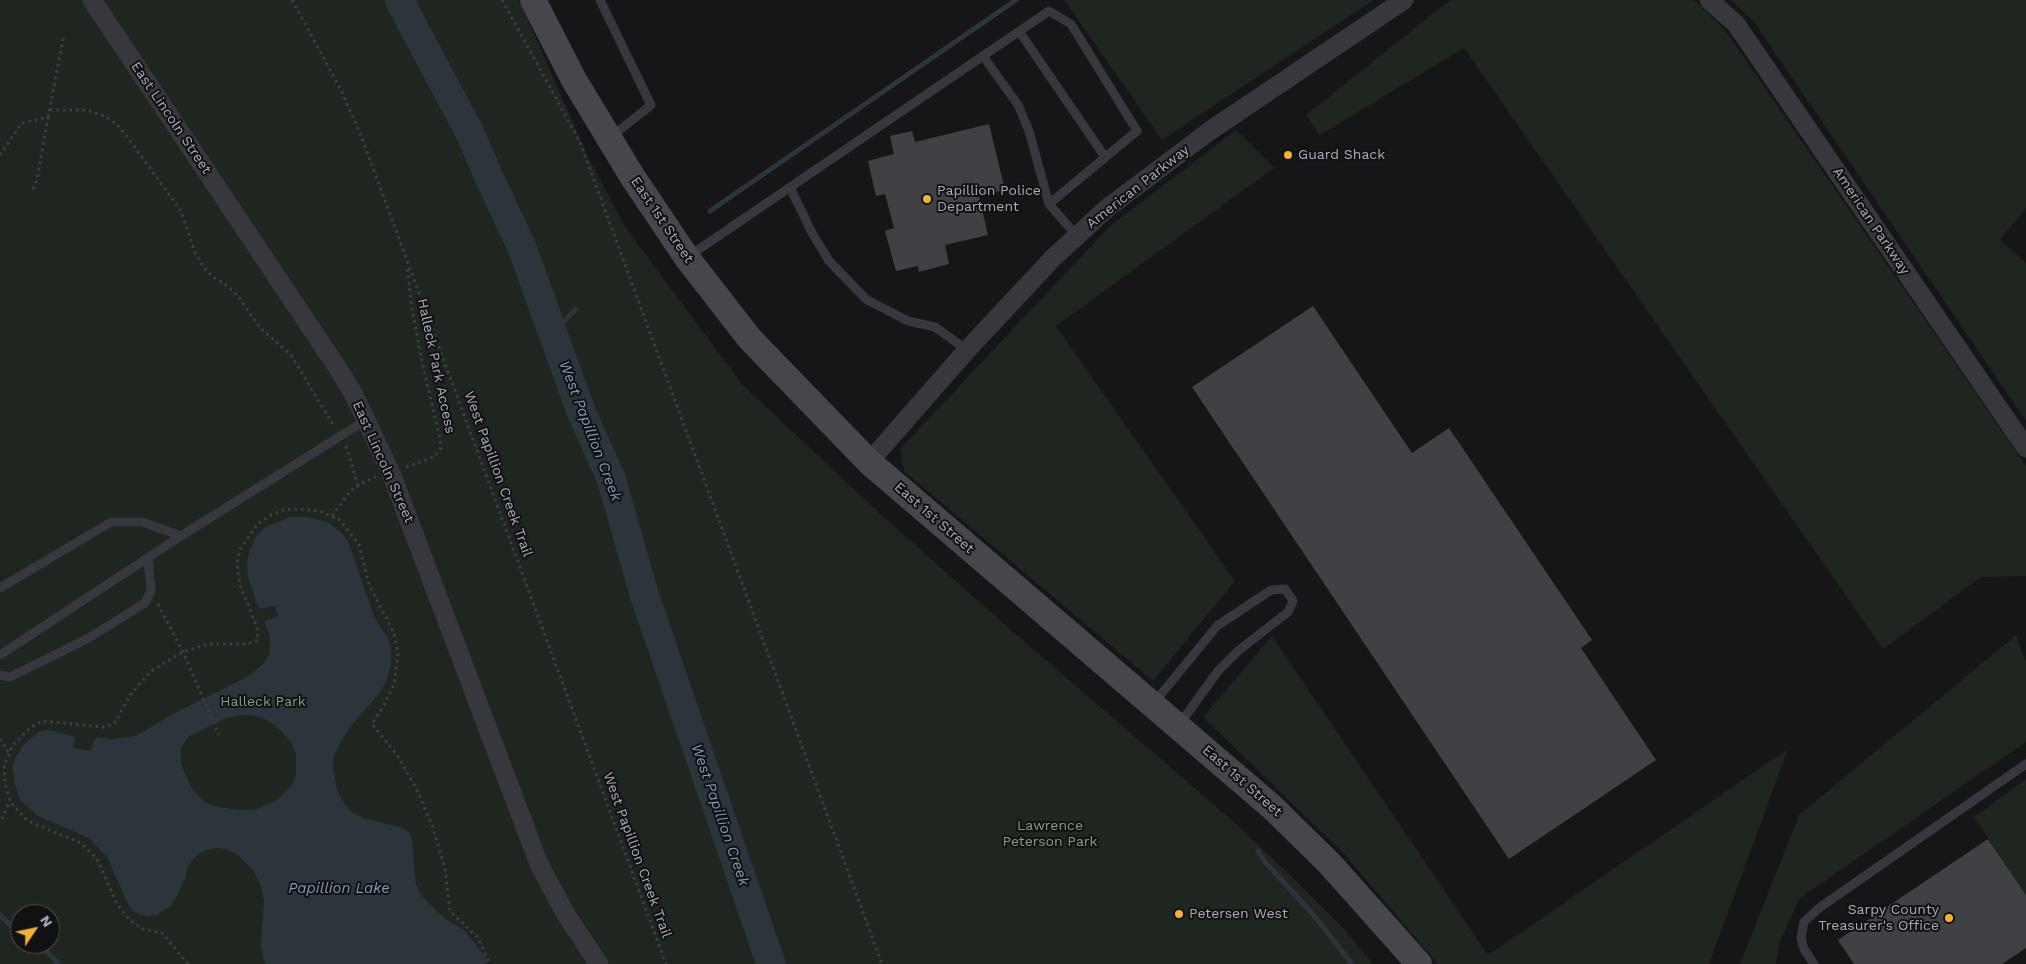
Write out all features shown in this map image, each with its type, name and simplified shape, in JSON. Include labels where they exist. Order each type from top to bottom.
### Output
[{"type":"main road","name":"East 1st Street","points":[[533,0],[574,80],[608,139],[687,258],[750,339],[869,462],[918,506],[1272,807],[1336,870],[1419,964]]},
{"type":"street","name":"East Lincoln Street","points":[[92,0],[337,367],[366,420],[391,472],[529,841],[550,888],[599,964]]},
{"type":"street","name":"American Parkway","points":[[869,462],[967,350],[1052,259],[1106,209],[1211,130],[1404,0]]},
{"type":"street","name":"American Parkway","points":[[1709,0],[1736,24],[2026,448]]},
{"type":"lane","points":[[600,0],[652,105],[608,139]]},
{"type":"lane","points":[[687,258],[1049,11],[1071,24],[1137,131],[1049,204]]},
{"type":"lane","points":[[1019,31],[1106,157]]},
{"type":"lane","points":[[982,56],[1018,105],[1029,131],[1049,204],[1078,236]]},
{"type":"lane","points":[[790,188],[811,231],[829,261],[867,300],[908,321],[935,327],[967,350]]},
{"type":"lane","points":[[0,655],[181,536],[366,420]]},
{"type":"lane","points":[[0,588],[112,522],[142,522],[181,536]]},
{"type":"lane","points":[[0,675],[10,677],[87,639],[145,603],[151,591],[148,558]]},
{"type":"lane","points":[[1153,704],[1217,626],[1271,590],[1285,589],[1293,601],[1288,612],[1238,651],[1218,671],[1178,726]]},
{"type":"lane","points":[[1814,964],[1804,949],[1801,938],[1804,922],[1819,908],[2026,764]]},
{"type":"path","name":"West Papillion Creek Trail","points":[[292,0],[342,92],[362,138],[666,964]]},
{"type":"path","points":[[502,0],[580,142],[882,964]]},
{"type":"path","points":[[33,189],[37,180],[64,35]]},
{"type":"path","points":[[50,110],[86,110],[105,116],[115,123],[181,211],[204,268],[237,295],[261,329],[291,355],[335,427]]},
{"type":"path","points":[[0,156],[22,122],[48,117]]},
{"type":"path","name":"Halleck Park Access","points":[[358,486],[366,481],[434,457],[440,448],[440,438],[422,362],[412,308],[406,261]]},
{"type":"path","points":[[332,516],[350,491],[358,486],[345,444]]},
{"type":"path","points":[[188,964],[162,934],[143,929],[131,921],[116,904],[97,859],[82,843],[28,821],[11,803],[5,784],[4,764],[13,745],[31,727],[42,721],[103,728],[114,724],[131,694],[151,671],[183,652],[208,644],[247,644],[258,640],[257,627],[240,585],[237,566],[240,549],[258,524],[271,515],[284,510],[300,509],[319,511],[340,520],[358,545],[369,585],[394,633],[398,654],[394,684],[372,724],[397,755],[416,788],[432,825],[445,868],[450,911],[478,938],[490,964]]},
{"type":"path","points":[[151,591],[183,652],[219,735]]},
{"type":"path","points":[[0,739],[9,754]]},
{"type":"path","points":[[2,819],[10,800]]},
{"type":"green space","points":[[0,0],[519,0],[590,161],[626,228],[742,384],[865,500],[996,617],[1234,822],[1345,930],[1373,964],[0,964]]},
{"type":"green space","points":[[1064,0],[1374,0],[1162,140]]},
{"type":"green space","points":[[1450,0],[1694,0],[1725,30],[2026,466],[2026,576],[1981,577],[1883,649],[1464,48],[1320,135],[1306,115]]},
{"type":"green space","points":[[1730,0],[2026,0],[2026,208],[2000,240],[2026,263],[2026,421],[1754,22]]},
{"type":"green space","points":[[1236,130],[1274,168],[1056,326],[1235,581],[1153,681],[904,471],[900,449],[1110,226]]},
{"type":"green space","points":[[2016,635],[2026,662],[2026,742],[1800,898],[1779,943],[1776,964],[1740,964],[1799,815]]},
{"type":"green space","points":[[1272,636],[1488,955],[1788,749],[1709,964],[1438,964],[1343,853],[1203,717]]},
{"type":"green space","points":[[2026,779],[2026,895],[1974,817]]},
{"type":"water","name":"Papillion Lake","points":[[290,517],[305,517],[329,523],[342,533],[349,543],[376,620],[389,640],[391,665],[387,679],[379,694],[349,728],[334,755],[333,767],[337,790],[345,805],[353,813],[366,819],[400,827],[409,832],[412,840],[416,885],[422,896],[445,919],[464,930],[485,956],[487,964],[266,964],[263,958],[261,943],[264,900],[261,886],[253,870],[239,856],[227,849],[215,848],[204,851],[196,856],[188,866],[185,879],[176,898],[169,907],[157,915],[147,916],[138,914],[130,908],[107,857],[89,838],[38,816],[21,801],[12,768],[24,744],[40,731],[48,730],[75,737],[73,748],[90,751],[96,737],[111,739],[136,736],[171,715],[241,680],[263,664],[269,655],[270,643],[269,633],[264,621],[278,616],[275,606],[259,609],[248,578],[247,564],[249,552],[255,538],[265,527]],"holes":[[[241,715],[255,716],[269,721],[291,742],[296,754],[296,775],[292,785],[276,801],[256,809],[241,810],[217,807],[206,803],[192,789],[181,764],[181,748],[188,737],[224,719]]]},
{"type":"building","points":[[989,124],[1005,190],[979,196],[988,235],[945,245],[949,264],[919,272],[918,266],[896,271],[885,231],[894,228],[885,194],[876,196],[868,161],[894,154],[890,136],[912,131],[915,142]]},
{"type":"building","points":[[1313,306],[1412,453],[1449,428],[1592,640],[1581,648],[1656,760],[1509,859],[1192,387]]},
{"type":"building","name":"Sarpy County Treasurer's Office","points":[[1988,839],[2026,895],[2026,948],[2002,964],[1854,964],[1838,940]]},
{"type":"waterway","name":"West Papillion Creek","points":[[399,0],[470,133],[521,245],[582,414],[611,478],[644,594],[771,964]]},
{"type":"waterway","points":[[710,211],[1016,0]]},
{"type":"waterway","points":[[554,332],[576,309]]},
{"type":"waterway","points":[[1258,851],[1264,861],[1311,912],[1352,964]]},
{"type":"waterway","points":[[0,915],[10,925]]},
{"type":"waterway","points":[[49,954],[59,964]]},
{"type":"place","name":"Guard Shack","points":[[1288,155]]},
{"type":"place","name":"Papillion Police Department","points":[[927,199]]},
{"type":"place","name":"Petersen West","points":[[1179,914]]},
{"type":"place","name":"Sarpy County Treasurer's Office","points":[[1949,918]]},
{"type":"park label","name":"Halleck Park","points":[[263,702]]},
{"type":"park label","name":"Lawrence Peterson Park","points":[[1050,834]]}]
